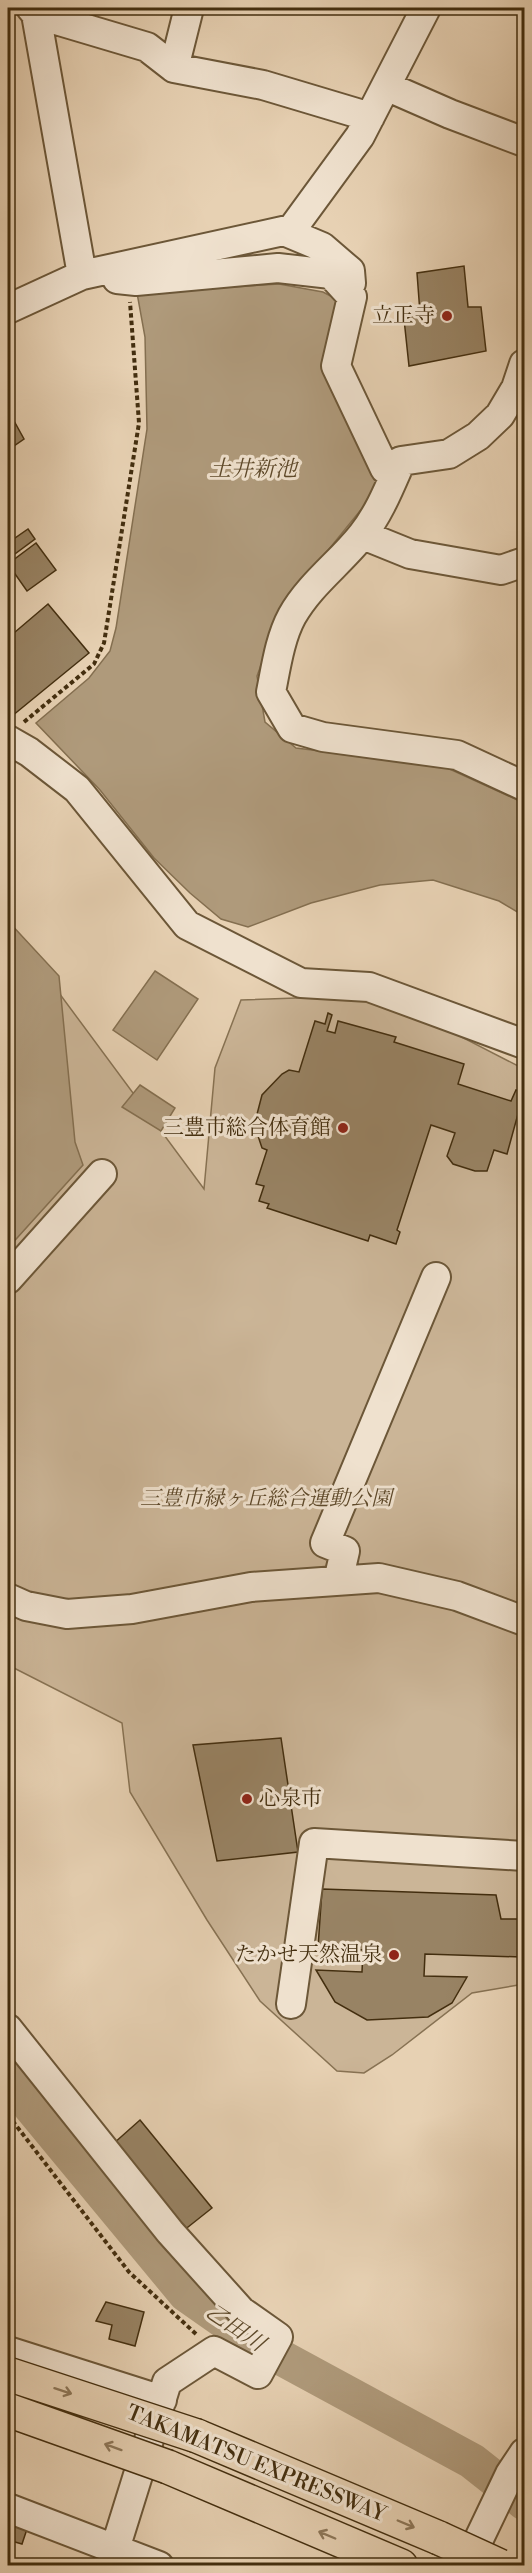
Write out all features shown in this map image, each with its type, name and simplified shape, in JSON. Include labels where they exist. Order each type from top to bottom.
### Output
[{"type":"highway","name":"TAKAMATSU EXPRESSWAY","points":[[8,2374],[197,2436],[500,2565]]},
{"type":"highway","name":"TAKAMATSU EXPRESSWAY","points":[[8,2410],[168,2467],[401,2565]]},
{"type":"street","points":[[174,68],[189,8]]},
{"type":"street","points":[[8,309],[82,275],[291,229],[360,136],[426,8]]},
{"type":"street","points":[[82,275],[33,11],[147,46],[174,68],[263,85],[370,117]]},
{"type":"street","points":[[386,86],[450,114],[525,142]]},
{"type":"street","points":[[284,231],[322,247],[350,271],[352,297],[336,366],[385,469],[395,475]]},
{"type":"street","points":[[82,275],[128,280],[278,268],[331,274],[352,297]]},
{"type":"street","points":[[525,364],[517,402],[478,436],[449,454],[401,461],[363,535],[323,574],[292,616],[281,647],[270,692],[292,728],[323,737],[457,755],[525,786]]},
{"type":"street","points":[[363,535],[410,554],[501,570],[525,562]]},
{"type":"street","points":[[12,734],[29,752],[77,789],[187,925],[301,982],[369,987],[525,1044]]},
{"type":"street","points":[[8,1279],[102,1174]]},
{"type":"street","points":[[338,1581],[345,1551],[326,1543],[436,1277]]},
{"type":"street","points":[[8,1598],[26,1606],[67,1614],[132,1609],[251,1587],[379,1578],[457,1596],[525,1621]]},
{"type":"street","points":[[291,2004],[314,1843],[525,1856]]},
{"type":"street","points":[[8,2028],[170,2232],[241,2311],[278,2337],[258,2374],[214,2351],[167,2382],[115,2549]]},
{"type":"street","points":[[8,2351],[162,2400]]},
{"type":"street","points":[[466,2565],[510,2474],[525,2453]]},
{"type":"street","points":[[8,2508],[159,2565]]},
{"type":"path","points":[[12,734],[94,664],[104,643],[139,423],[128,280]]},
{"type":"path","points":[[8,2115],[129,2272],[214,2351]]},
{"type":"green space","name":"三豊市緑ヶ丘総合運動公園","points":[[8,924],[204,1189],[215,1068],[241,1000],[380,995],[524,1069],[524,1984],[472,1993],[392,2055],[364,2073],[337,2071],[260,2001],[207,1920],[130,1792],[122,1723],[8,1665]]},
{"type":"water","name":"土井新池","points":[[279,284],[323,292],[344,303],[329,367],[381,485],[282,607],[257,676],[265,722],[296,748],[443,766],[524,803],[524,916],[499,901],[433,880],[380,885],[311,903],[248,927],[221,919],[154,858],[100,790],[36,723],[89,678],[110,651],[116,628],[147,429],[145,337],[137,293]]},
{"type":"water","points":[[8,921],[59,976],[75,1142],[83,1165],[8,1248]]},
{"type":"water","points":[[155,971],[198,999],[157,1060],[113,1030]]},
{"type":"water","points":[[140,1085],[175,1108],[161,1131],[122,1107]]},
{"type":"building","name":"立正寺","points":[[464,266],[468,307],[481,307],[486,351],[409,366],[404,319],[420,313],[417,273]]},
{"type":"building","points":[[8,410],[24,439],[8,450]]},
{"type":"building","points":[[28,529],[35,539],[8,559],[8,543]]},
{"type":"building","points":[[36,543],[56,570],[27,591],[8,564]]},
{"type":"building","points":[[48,604],[89,653],[12,716],[8,711],[8,638]]},
{"type":"building","name":"三豊市総合体育館","points":[[328,1013],[332,1015],[327,1031],[335,1033],[338,1021],[396,1037],[394,1042],[464,1064],[458,1084],[511,1101],[516,1090],[524,1092],[507,1154],[494,1150],[487,1171],[475,1171],[453,1164],[447,1156],[455,1133],[431,1125],[397,1230],[400,1232],[396,1244],[370,1235],[368,1241],[267,1208],[269,1204],[259,1201],[264,1186],[256,1184],[267,1150],[262,1148],[256,1130],[256,1118],[262,1095],[282,1074],[289,1070],[299,1072],[315,1021],[325,1024]]},
{"type":"building","points":[[524,1143],[524,1167],[518,1165]]},
{"type":"building","name":"心泉市","points":[[281,1738],[298,1852],[217,1861],[193,1745]]},
{"type":"building","name":"たかせ天然温泉","points":[[322,1889],[496,1895],[501,1919],[524,1919],[521,1957],[425,1954],[424,1976],[467,1977],[452,2003],[428,2017],[367,2020],[335,2002],[316,1970],[362,1972],[363,1950],[318,1948]]},
{"type":"building","points":[[140,2120],[212,2208],[183,2231],[113,2144]]},
{"type":"building","points":[[106,2302],[144,2312],[135,2346],[109,2339],[112,2325],[96,2321]]},
{"type":"building","points":[[8,2520],[28,2526],[22,2544],[8,2540]]},
{"type":"waterway","name":"乙田川","points":[[8,2079],[186,2294],[260,2346],[472,2461],[524,2502]]},
{"type":"place","name":"立正寺","points":[[447,316]]},
{"type":"place","name":"三豊市総合体育館","points":[[343,1128]]},
{"type":"place","name":"心泉市","points":[[247,1799]]},
{"type":"place","name":"たかせ天然温泉","points":[[394,1955]]}]
